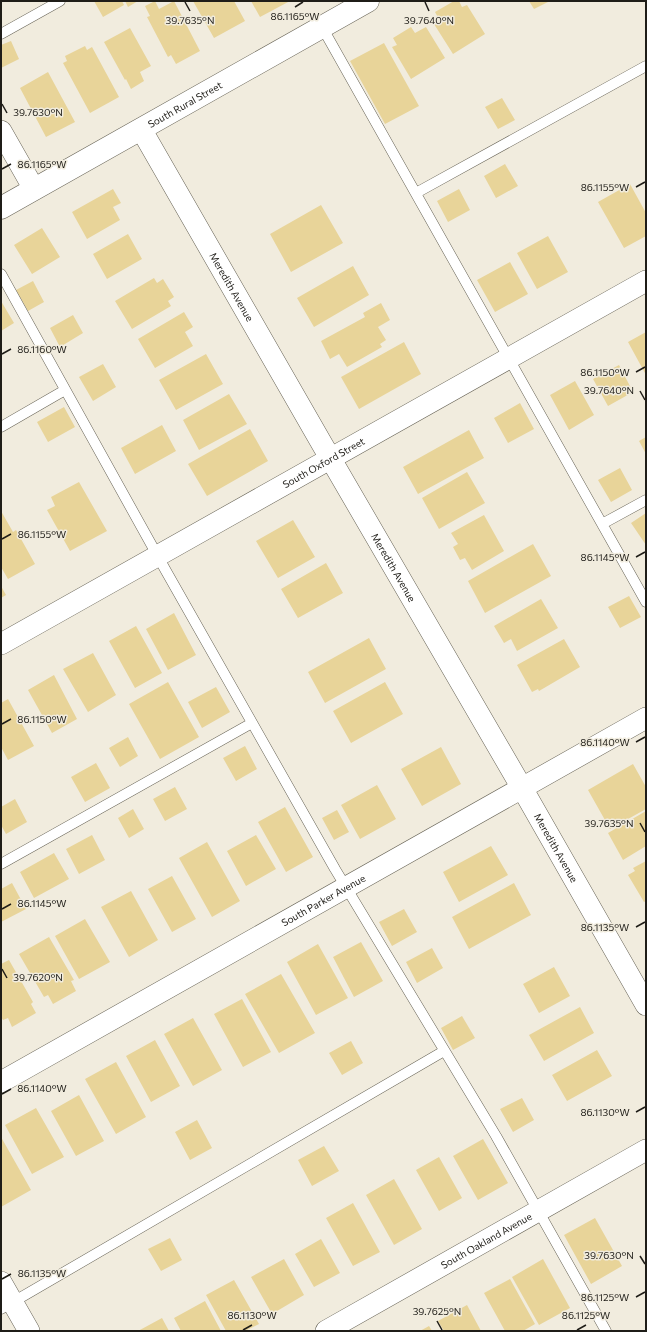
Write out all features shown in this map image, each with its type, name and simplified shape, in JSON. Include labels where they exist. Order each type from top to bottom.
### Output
[{"type":"main road","name":"South Rural Street","points":[[1,208],[368,1]]},
{"type":"street","name":"Meredith Avenue","points":[[141,129],[646,1005]]},
{"type":"street","points":[[1,131],[34,189]]},
{"type":"street","name":"South Oxford Street","points":[[1,644],[646,281]]},
{"type":"street","name":"South Parker Avenue","points":[[1,1082],[646,718]]},
{"type":"street","name":"South Oakland Avenue","points":[[326,1331],[646,1150]]},
{"type":"street","points":[[1,1282],[7,1305],[29,1331]]},
{"type":"lane","points":[[1,34],[60,1]]},
{"type":"lane","points":[[322,27],[646,602]]},
{"type":"lane","points":[[416,193],[646,66]]},
{"type":"lane","points":[[1,274],[252,724],[346,887],[496,1136],[606,1331]]},
{"type":"lane","points":[[1,427],[65,390]]},
{"type":"lane","points":[[602,524],[646,500]]},
{"type":"lane","points":[[1,864],[252,724]]},
{"type":"lane","points":[[7,1305],[444,1051]]},
{"type":"building","points":[[94,1],[122,1],[124,5],[103,17]]},
{"type":"building","points":[[125,1],[138,1],[128,7]]},
{"type":"building","points":[[155,1],[159,9],[174,1],[200,51],[176,64],[171,55],[168,57],[147,17],[150,16],[145,6]]},
{"type":"building","points":[[193,1],[234,1],[245,21],[214,38]]},
{"type":"building","points":[[251,1],[290,1],[260,17]]},
{"type":"building","points":[[454,1],[459,1],[462,7],[467,5],[485,34],[453,54],[434,24],[440,21],[435,12]]},
{"type":"building","points":[[529,1],[550,1],[534,9]]},
{"type":"building","points":[[411,27],[415,33],[426,27],[445,58],[411,79],[392,47],[397,45],[393,38]]},
{"type":"building","points":[[130,28],[151,66],[140,72],[144,81],[131,89],[104,42]]},
{"type":"building","points":[[11,41],[19,59],[1,68],[1,45]]},
{"type":"building","points":[[384,43],[419,106],[385,124],[350,61]]},
{"type":"building","points":[[85,46],[87,50],[92,47],[119,97],[90,113],[63,63],[67,61],[65,56]]},
{"type":"building","points":[[48,72],[75,122],[46,137],[20,88]]},
{"type":"building","points":[[502,98],[515,120],[498,129],[485,107]]},
{"type":"building","points":[[505,164],[518,186],[496,198],[484,176]]},
{"type":"building","points":[[630,184],[646,213],[646,236],[624,248],[598,202]]},
{"type":"building","points":[[113,189],[121,203],[113,207],[120,220],[87,239],[72,212]]},
{"type":"building","points":[[459,189],[470,210],[448,222],[437,201]]},
{"type":"building","points":[[321,205],[343,243],[291,272],[270,234]]},
{"type":"building","points":[[42,228],[60,257],[32,274],[14,245]]},
{"type":"building","points":[[128,234],[142,259],[107,279],[93,254]]},
{"type":"building","points":[[548,236],[568,272],[537,289],[517,253]]},
{"type":"building","points":[[510,262],[528,294],[495,312],[477,280]]},
{"type":"building","points":[[353,266],[369,295],[314,327],[297,298]]},
{"type":"building","points":[[154,278],[157,283],[163,279],[174,297],[168,301],[171,306],[132,329],[115,301]]},
{"type":"building","points":[[33,281],[44,302],[28,311],[16,290]]},
{"type":"building","points":[[1,301],[14,323],[1,331]]},
{"type":"building","points":[[381,303],[390,320],[378,327],[386,340],[380,344],[382,347],[347,367],[339,354],[330,359],[321,341],[365,317],[363,313]]},
{"type":"building","points":[[184,312],[193,327],[185,332],[193,346],[155,368],[138,339]]},
{"type":"building","points":[[73,315],[83,333],[60,347],[50,328]]},
{"type":"building","points":[[646,332],[646,375],[628,342]]},
{"type":"building","points":[[404,342],[421,374],[359,409],[341,377]]},
{"type":"building","points":[[206,354],[223,384],[176,410],[159,380]]},
{"type":"building","points":[[103,364],[116,387],[93,401],[79,377]]},
{"type":"building","points":[[619,365],[633,392],[608,406],[593,379]]},
{"type":"building","points":[[575,381],[594,415],[569,430],[550,395]]},
{"type":"building","points":[[229,394],[247,424],[199,450],[183,420]]},
{"type":"building","points":[[520,403],[534,429],[508,443],[494,418]]},
{"type":"building","points":[[64,407],[75,427],[48,442],[37,422]]},
{"type":"building","points":[[162,425],[176,451],[135,474],[121,448]]},
{"type":"building","points":[[250,429],[268,461],[207,496],[188,464]]},
{"type":"building","points":[[469,430],[484,458],[418,494],[403,467]]},
{"type":"building","points":[[646,437],[646,454],[639,441]]},
{"type":"building","points":[[620,468],[632,490],[611,502],[598,480]]},
{"type":"building","points":[[467,472],[485,503],[439,529],[422,498]]},
{"type":"building","points":[[79,482],[107,531],[70,551],[47,510],[55,506],[51,497]]},
{"type":"building","points":[[1,511],[13,532],[16,530],[35,564],[8,579],[1,567]]},
{"type":"building","points":[[646,513],[646,545],[631,523]]},
{"type":"building","points":[[484,515],[504,551],[472,570],[465,558],[460,560],[453,547],[458,544],[451,533]]},
{"type":"building","points":[[293,520],[315,557],[278,578],[256,541]]},
{"type":"building","points":[[533,544],[551,576],[485,613],[468,581]]},
{"type":"building","points":[[326,563],[343,593],[298,618],[281,589]]},
{"type":"building","points":[[1,586],[6,595],[1,598]]},
{"type":"building","points":[[629,596],[641,617],[620,628],[608,607]]},
{"type":"building","points":[[541,599],[558,628],[517,651],[511,639],[504,643],[494,626]]},
{"type":"building","points":[[174,613],[196,655],[168,670],[146,629]]},
{"type":"building","points":[[136,626],[162,673],[135,688],[109,641]]},
{"type":"building","points":[[369,638],[386,669],[325,703],[308,672]]},
{"type":"building","points":[[564,639],[580,667],[539,691],[538,689],[532,692],[517,665]]},
{"type":"building","points":[[93,653],[116,695],[88,712],[63,669]]},
{"type":"building","points":[[54,675],[77,719],[52,733],[28,690]]},
{"type":"building","points":[[168,682],[199,737],[160,759],[129,704]]},
{"type":"building","points":[[385,682],[403,714],[351,743],[333,711]]},
{"type":"building","points":[[216,687],[230,712],[202,728],[188,702]]},
{"type":"building","points":[[8,699],[34,746],[8,760],[1,747],[1,703]]},
{"type":"building","points":[[128,737],[138,756],[120,767],[109,748]]},
{"type":"building","points":[[245,746],[257,769],[236,781],[223,758]]},
{"type":"building","points":[[441,747],[461,784],[422,806],[401,769]]},
{"type":"building","points":[[96,763],[110,788],[85,802],[71,777]]},
{"type":"building","points":[[633,764],[646,787],[646,809],[610,829],[588,790]]},
{"type":"building","points":[[377,785],[396,819],[360,839],[341,805]]},
{"type":"building","points":[[175,787],[187,809],[165,821],[153,799]]},
{"type":"building","points":[[15,799],[27,822],[6,834],[1,825],[1,807]]},
{"type":"building","points":[[285,807],[313,857],[286,872],[258,822]]},
{"type":"building","points":[[133,809],[144,829],[129,838],[118,818]]},
{"type":"building","points":[[337,810],[349,832],[334,840],[322,818]]},
{"type":"building","points":[[646,811],[646,846],[623,860],[608,833]]},
{"type":"building","points":[[92,835],[105,860],[79,874],[66,849]]},
{"type":"building","points":[[256,835],[276,869],[246,886],[227,851]]},
{"type":"building","points":[[207,842],[240,901],[212,917],[179,858]]},
{"type":"building","points":[[491,846],[508,875],[459,902],[443,872]]},
{"type":"building","points":[[54,853],[69,879],[34,898],[20,872]]},
{"type":"building","points":[[646,861],[646,901],[644,902],[628,875],[635,871],[633,868]]},
{"type":"building","points":[[172,876],[196,919],[172,932],[148,889]]},
{"type":"building","points":[[12,883],[26,909],[1,922],[1,889]]},
{"type":"building","points":[[514,883],[531,915],[469,949],[452,917]]},
{"type":"building","points":[[131,891],[158,940],[129,957],[101,907]]},
{"type":"building","points":[[404,909],[417,932],[392,946],[379,922]]},
{"type":"building","points":[[85,919],[110,962],[79,979],[55,936]]},
{"type":"building","points":[[49,937],[74,980],[71,981],[76,991],[53,1004],[48,995],[44,997],[19,954]]},
{"type":"building","points":[[361,942],[383,981],[354,997],[333,957]]},
{"type":"building","points":[[318,944],[348,998],[316,1015],[287,962]]},
{"type":"building","points":[[432,948],[443,968],[417,983],[406,962]]},
{"type":"building","points":[[9,960],[33,1002],[31,1004],[36,1013],[12,1027],[8,1018],[3,1020],[1,1017],[1,964]]},
{"type":"building","points":[[554,967],[570,996],[539,1013],[523,984]]},
{"type":"building","points":[[281,974],[315,1033],[279,1053],[245,994]]},
{"type":"building","points":[[242,999],[271,1052],[243,1067],[214,1014]]},
{"type":"building","points":[[580,1007],[594,1033],[544,1061],[529,1035]]},
{"type":"building","points":[[462,1016],[475,1038],[453,1050],[441,1028]]},
{"type":"building","points":[[193,1018],[222,1070],[193,1086],[164,1034]]},
{"type":"building","points":[[155,1040],[180,1086],[151,1102],[126,1056]]},
{"type":"building","points":[[351,1041],[363,1063],[342,1075],[329,1053]]},
{"type":"building","points":[[597,1050],[612,1076],[567,1101],[552,1075]]},
{"type":"building","points":[[116,1062],[146,1117],[116,1134],[85,1079]]},
{"type":"building","points":[[79,1095],[104,1141],[76,1156],[51,1111]]},
{"type":"building","points":[[522,1098],[534,1120],[513,1132],[500,1109]]},
{"type":"building","points":[[36,1108],[64,1157],[32,1174],[5,1125]]},
{"type":"building","points":[[197,1120],[212,1148],[190,1160],[175,1132]]},
{"type":"building","points":[[1,1137],[31,1190],[1,1207]]},
{"type":"building","points":[[483,1139],[508,1183],[478,1200],[453,1156]]},
{"type":"building","points":[[324,1146],[339,1171],[312,1186],[298,1160]]},
{"type":"building","points":[[439,1157],[462,1198],[439,1211],[416,1170]]},
{"type":"building","points":[[394,1179],[422,1229],[394,1245],[366,1195]]},
{"type":"building","points":[[353,1203],[380,1252],[353,1266],[326,1218]]},
{"type":"building","points":[[595,1218],[622,1266],[591,1284],[564,1235]]},
{"type":"building","points":[[170,1238],[182,1260],[161,1271],[148,1249]]},
{"type":"building","points":[[321,1239],[340,1273],[314,1287],[295,1254]]},
{"type":"building","points":[[284,1259],[304,1295],[272,1314],[251,1277]]},
{"type":"building","points":[[543,1259],[570,1308],[539,1325],[512,1277]]},
{"type":"building","points":[[510,1279],[535,1324],[523,1331],[505,1331],[484,1293]]},
{"type":"building","points":[[234,1280],[259,1324],[245,1331],[226,1331],[206,1295]]},
{"type":"building","points":[[205,1301],[221,1331],[181,1331],[174,1318]]},
{"type":"building","points":[[467,1305],[481,1331],[444,1331],[438,1321]]},
{"type":"building","points":[[162,1318],[169,1331],[138,1331]]},
{"type":"building","points":[[429,1326],[432,1331],[420,1331]]}]
